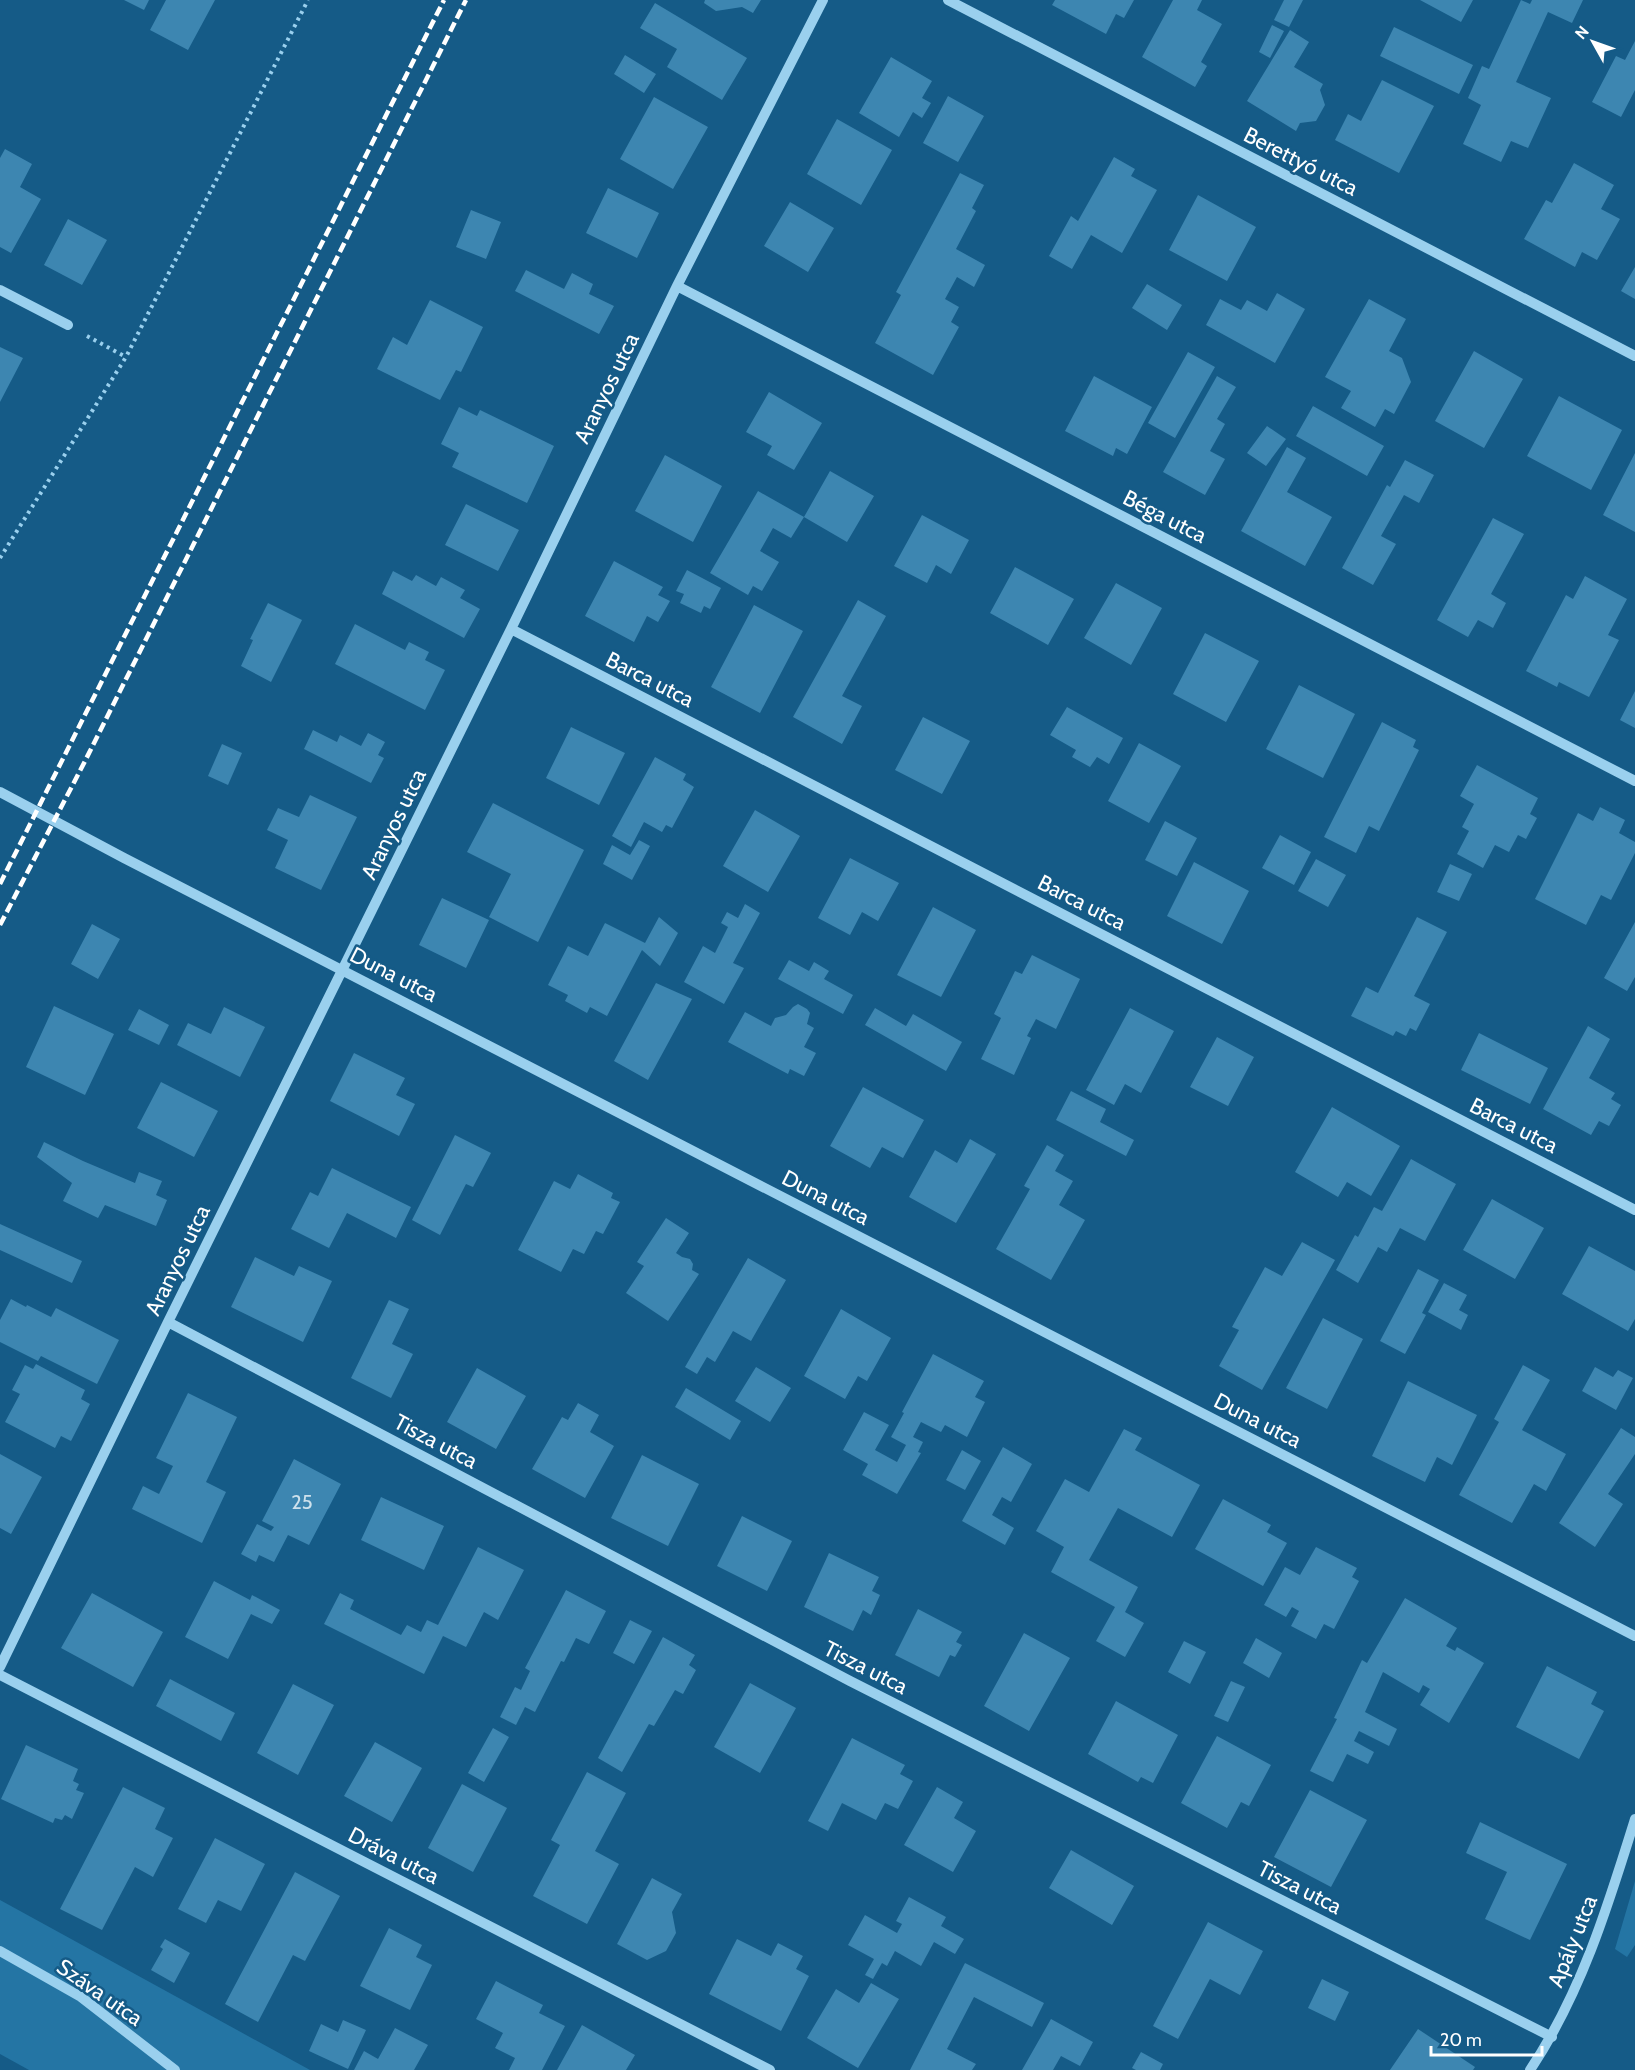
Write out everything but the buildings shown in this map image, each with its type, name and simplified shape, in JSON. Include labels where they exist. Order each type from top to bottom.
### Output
[{"type":"street","name":"Aranyos utca","points":[[0,1667],[168,1322],[512,629],[677,286],[823,0]]},
{"type":"street","name":"Berettyó utca","points":[[948,0],[1635,356]]},
{"type":"street","name":"Béga utca","points":[[677,286],[1635,781]]},
{"type":"street","points":[[0,290],[68,325]]},
{"type":"street","name":"Barca utca","points":[[512,629],[1635,1210]]},
{"type":"street","name":"Duna utca","points":[[0,792],[1635,1636]]},
{"type":"street","name":"Tisza utca","points":[[168,1322],[850,1681],[1552,2037]]},
{"type":"street","name":"Dráva utca","points":[[0,1676],[770,2070]]},
{"type":"street","name":"Apály utca","points":[[1530,2070],[1552,2037],[1588,1957],[1613,1892],[1635,1820]]},
{"type":"street","name":"Száva utca","points":[[0,1951],[81,1997],[175,2070]]},
{"type":"path","points":[[0,558],[126,357],[308,0]]},
{"type":"path","points":[[68,325],[126,357]]},
{"type":"shaded area","points":[[1635,1881],[1635,1945],[1627,1957],[1615,1949]]},
{"type":"shaded area","points":[[0,1900],[310,2070],[29,2070],[0,2054]]},
{"type":"railway","points":[[0,884],[444,0]]},
{"type":"railway","points":[[0,925],[83,765],[466,0]]}]
